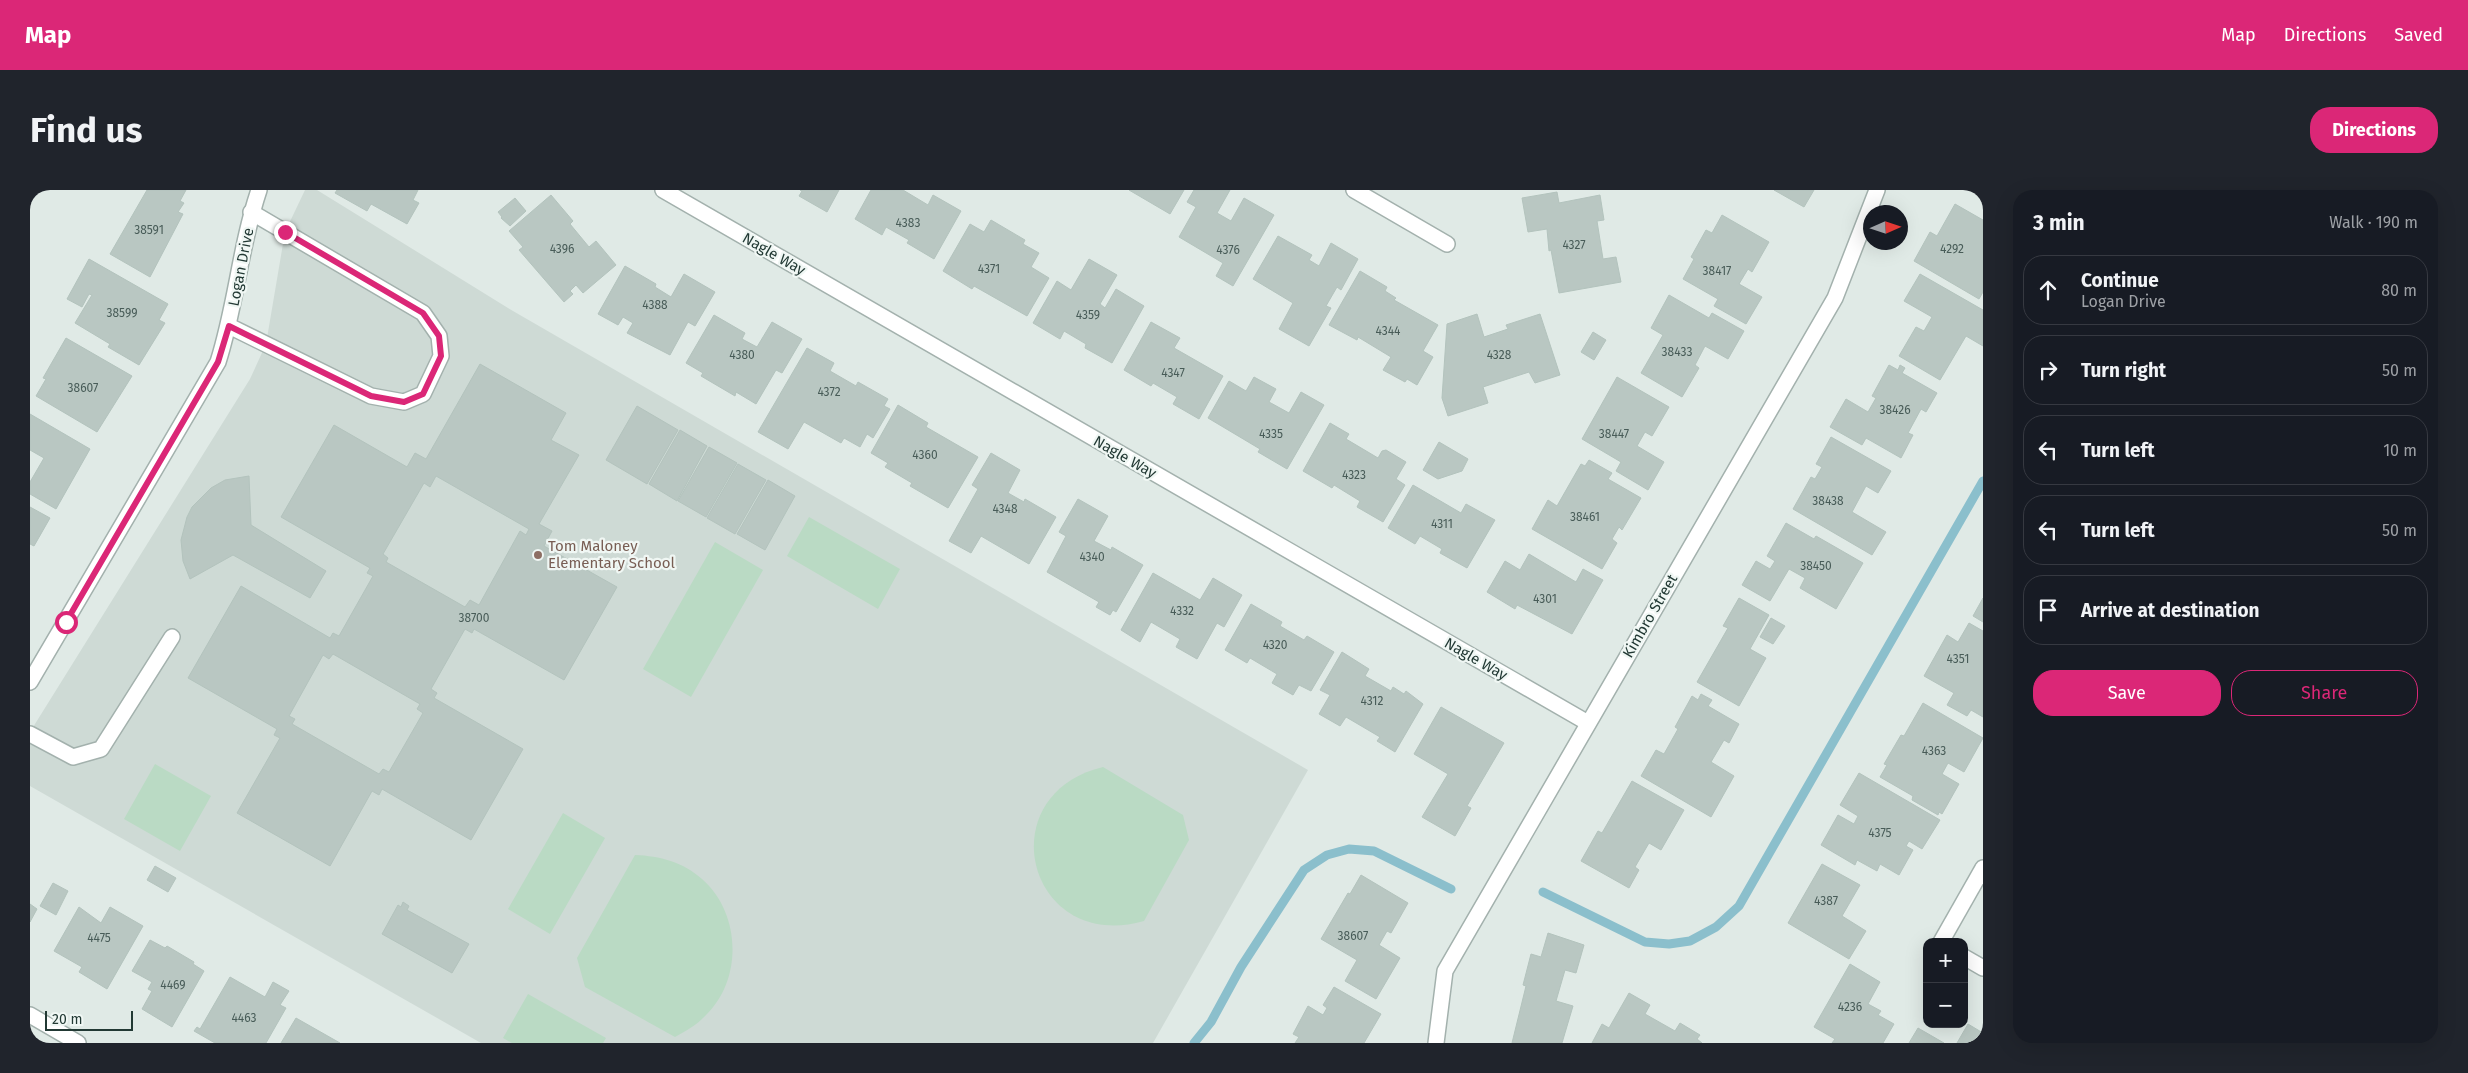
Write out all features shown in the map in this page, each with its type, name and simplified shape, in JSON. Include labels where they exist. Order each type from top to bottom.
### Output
[{"type":"street","name":"Logan Drive","points":[[30,682],[218,362],[229,326],[251,212],[259,190]]},
{"type":"street","name":"Nagle Way","points":[[663,190],[1588,723]]},
{"type":"street","points":[[1354,190],[1447,244]]},
{"type":"street","name":"Kimbro Street","points":[[1436,1043],[1444,972],[1835,298],[1877,190]]},
{"type":"street","points":[[229,326],[371,396],[404,402],[423,394],[441,356],[439,336],[423,313],[251,212]]},
{"type":"street","points":[[30,734],[73,757],[101,749],[172,637]]},
{"type":"street","points":[[1942,938],[1983,868]]},
{"type":"street","points":[[1968,959],[1983,968]]},
{"type":"street","points":[[30,1016],[78,1043]]},
{"type":"shaded area","name":"Tom Maloney Elementary School","points":[[305,190],[317,190],[513,311],[1308,770],[1153,1043],[481,1043],[30,786],[30,732],[250,379],[266,344],[285,232]]},
{"type":"green space","points":[[809,517],[900,569],[878,609],[787,556]]},
{"type":"green space","points":[[715,542],[763,570],[691,697],[643,669]]},
{"type":"green space","points":[[155,764],[211,796],[180,851],[124,819]]},
{"type":"green space","points":[[1103,767],[1183,815],[1189,840],[1144,921],[1104,925],[1072,915],[1049,894],[1036,867],[1034,837],[1044,808],[1067,783]]},
{"type":"green space","points":[[563,813],[605,838],[550,934],[508,909]]},
{"type":"green space","points":[[635,855],[671,861],[695,873],[715,893],[730,927],[731,965],[726,983],[718,1000],[699,1022],[675,1037],[585,987],[577,958]]},
{"type":"green space","points":[[528,994],[606,1038],[603,1043],[512,1043],[503,1038]]},
{"type":"building","points":[[147,190],[186,190],[180,201],[184,203],[178,212],[183,214],[150,277],[110,254]]},
{"type":"building","points":[[337,190],[418,190],[413,200],[419,203],[407,224],[371,204],[367,211],[335,193]]},
{"type":"building","points":[[800,190],[839,190],[827,212],[799,196],[802,191]]},
{"type":"building","points":[[871,190],[903,190],[928,205],[933,195],[961,211],[934,259],[907,243],[909,240],[886,227],[882,235],[855,219]]},
{"type":"building","points":[[1129,190],[1184,190],[1170,214]]},
{"type":"building","points":[[1194,190],[1230,190],[1217,213],[1231,221],[1244,198],[1274,215],[1233,286],[1216,276],[1223,263],[1179,237],[1196,207],[1187,202]]},
{"type":"building","points":[[1774,190],[1814,190],[1804,207]]},
{"type":"building","points":[[1557,192],[1559,203],[1600,195],[1604,220],[1597,221],[1603,259],[1616,257],[1621,282],[1559,293],[1551,250],[1549,251],[1547,229],[1528,232],[1522,198]]},
{"type":"building","points":[[551,195],[573,221],[570,224],[589,247],[596,241],[616,265],[583,293],[576,285],[570,291],[573,294],[564,302],[519,250],[523,247],[509,231]]},
{"type":"building","points":[[515,198],[526,211],[510,226],[501,218],[498,212]]},
{"type":"building","points":[[1955,204],[1983,220],[1983,292],[1979,299],[1914,261],[1930,232],[1937,236]]},
{"type":"building","points":[[1722,215],[1769,242],[1752,272],[1748,269],[1739,284],[1762,297],[1746,324],[1714,306],[1718,299],[1683,279],[1694,259],[1691,257],[1706,230],[1712,233]]},
{"type":"building","points":[[991,220],[1025,240],[1023,244],[1039,253],[1031,267],[1049,278],[1027,316],[974,286],[972,289],[943,271],[970,224],[984,232]]},
{"type":"building","points":[[1278,236],[1312,255],[1309,260],[1319,266],[1331,243],[1358,259],[1341,290],[1337,287],[1326,306],[1331,308],[1309,346],[1279,329],[1293,303],[1253,279]]},
{"type":"building","points":[[89,259],[168,304],[159,320],[165,323],[139,365],[108,347],[110,344],[75,323],[92,295],[89,294],[82,307],[67,299]]},
{"type":"building","points":[[1089,259],[1117,275],[1100,304],[1105,308],[1116,289],[1144,306],[1112,363],[1085,348],[1086,344],[1064,331],[1060,339],[1033,323],[1057,281],[1071,290]]},
{"type":"building","points":[[625,266],[656,284],[655,287],[671,297],[684,274],[715,292],[695,326],[688,322],[670,355],[627,333],[633,323],[623,317],[618,325],[598,314]]},
{"type":"building","points":[[1360,271],[1387,287],[1385,291],[1396,298],[1394,300],[1438,325],[1423,351],[1433,357],[1417,385],[1407,379],[1405,382],[1383,370],[1391,357],[1358,337],[1357,340],[1329,325]]},
{"type":"building","points":[[1920,274],[1983,310],[1983,346],[1966,336],[1940,380],[1899,356],[1916,327],[1924,331],[1932,317],[1904,301]]},
{"type":"building","points":[[1669,295],[1709,318],[1712,313],[1744,331],[1728,359],[1705,346],[1695,365],[1699,368],[1682,397],[1641,373],[1663,335],[1651,328]]},
{"type":"building","points":[[1477,314],[1484,337],[1508,329],[1506,325],[1540,314],[1560,375],[1535,383],[1529,372],[1483,387],[1488,403],[1448,416],[1442,398],[1447,324]]},
{"type":"building","points":[[714,315],[745,333],[742,339],[757,347],[772,322],[802,339],[782,373],[776,370],[756,404],[736,392],[735,396],[701,376],[703,373],[686,363]]},
{"type":"building","points":[[1151,322],[1180,338],[1174,348],[1223,376],[1199,419],[1173,404],[1177,397],[1153,383],[1151,386],[1124,370]]},
{"type":"building","points":[[1593,332],[1606,340],[1594,360],[1581,352]]},
{"type":"building","points":[[66,338],[132,376],[97,432],[36,396],[46,379],[43,378]]},
{"type":"building","points":[[807,348],[834,363],[830,371],[856,386],[858,382],[888,399],[884,406],[890,409],[873,438],[867,434],[860,447],[844,438],[841,443],[804,422],[788,449],[758,432]]},
{"type":"building","points":[[480,364],[566,413],[551,440],[579,455],[539,524],[552,531],[544,546],[617,587],[564,680],[474,629],[472,633],[465,629],[431,689],[437,693],[434,698],[523,749],[471,840],[382,789],[379,795],[372,791],[330,866],[237,813],[280,738],[274,735],[277,729],[188,678],[241,586],[330,638],[333,633],[339,636],[373,576],[367,573],[370,568],[281,517],[334,425],[407,467],[415,453],[426,459]],"holes":[[[436,476],[529,529],[526,535],[520,531],[479,605],[470,600],[465,607],[386,562],[388,558],[383,554],[424,483],[430,487]],[[333,654],[420,704],[417,709],[423,713],[389,772],[383,769],[379,774],[292,724],[295,719],[289,716],[323,655],[329,659]]]},
{"type":"building","points":[[1889,365],[1898,370],[1900,365],[1905,368],[1902,373],[1937,393],[1926,412],[1921,409],[1908,433],[1913,435],[1901,458],[1866,438],[1862,445],[1830,427],[1846,399],[1868,412],[1876,398],[1872,396]]},
{"type":"building","points":[[1254,377],[1276,389],[1269,402],[1289,413],[1301,392],[1324,405],[1287,469],[1258,452],[1260,449],[1208,418],[1229,381],[1246,391]]},
{"type":"building","points":[[1617,377],[1669,407],[1652,436],[1645,432],[1637,446],[1664,462],[1648,490],[1616,471],[1621,462],[1582,439]]},
{"type":"building","points":[[898,405],[928,423],[926,427],[978,457],[948,508],[910,486],[912,483],[885,467],[888,463],[871,453]]},
{"type":"building","points":[[637,406],[678,430],[647,484],[606,460]]},
{"type":"building","points":[[30,414],[90,449],[56,509],[30,494],[30,482],[44,458],[30,450]]},
{"type":"building","points":[[1330,423],[1349,434],[1346,439],[1378,458],[1382,451],[1386,450],[1406,462],[1396,479],[1405,485],[1383,522],[1357,507],[1360,501],[1334,485],[1332,488],[1303,471]]},
{"type":"building","points":[[680,430],[707,446],[677,501],[649,484]]},
{"type":"building","points":[[1831,437],[1891,471],[1878,493],[1866,486],[1852,512],[1886,532],[1872,555],[1793,509],[1811,477],[1815,479],[1822,467],[1816,464]]},
{"type":"building","points":[[1439,442],[1468,459],[1462,471],[1438,479],[1423,470]]},
{"type":"building","points":[[709,447],[737,463],[706,517],[678,501]]},
{"type":"building","points":[[991,453],[1020,470],[1008,493],[1024,502],[1025,499],[1056,517],[1029,564],[981,536],[971,553],[949,541],[978,489],[972,485]]},
{"type":"building","points":[[1589,460],[1612,473],[1608,479],[1641,498],[1622,530],[1619,527],[1612,539],[1617,543],[1602,569],[1532,529],[1548,500],[1557,506],[1581,464],[1585,466]]},
{"type":"building","points":[[738,464],[766,480],[735,534],[707,518]]},
{"type":"building","points":[[249,476],[251,525],[326,571],[310,598],[233,555],[190,579],[183,561],[181,540],[187,517],[192,507],[211,488],[225,480]]},
{"type":"building","points":[[768,480],[795,496],[765,550],[737,534]]},
{"type":"building","points":[[1413,485],[1461,513],[1466,504],[1495,520],[1467,568],[1440,553],[1442,549],[1420,536],[1415,544],[1388,528]]},
{"type":"building","points":[[1078,499],[1108,516],[1094,541],[1111,550],[1112,547],[1143,565],[1116,612],[1113,610],[1110,615],[1096,607],[1099,602],[1047,572],[1066,536],[1059,532]]},
{"type":"building","points":[[30,507],[50,518],[34,546],[30,544]]},
{"type":"building","points":[[1786,523],[1814,539],[1816,536],[1863,563],[1836,609],[1800,588],[1805,578],[1789,569],[1770,601],[1742,585],[1756,561],[1770,569],[1775,561],[1767,556]]},
{"type":"building","points":[[1529,554],[1576,582],[1583,569],[1603,580],[1572,634],[1517,605],[1515,609],[1487,592],[1505,561],[1520,570]]},
{"type":"building","points":[[1153,573],[1200,600],[1213,578],[1242,595],[1224,627],[1217,623],[1197,659],[1176,647],[1180,639],[1151,622],[1140,642],[1121,630]]},
{"type":"building","points":[[1739,598],[1769,615],[1750,649],[1766,658],[1739,706],[1697,682],[1728,628],[1723,626]]},
{"type":"building","points":[[1983,598],[1983,622],[1973,616]]},
{"type":"building","points":[[1251,604],[1282,622],[1280,626],[1304,640],[1307,636],[1334,652],[1311,691],[1299,685],[1293,695],[1272,683],[1277,674],[1250,658],[1247,663],[1225,650]]},
{"type":"building","points":[[1771,618],[1785,626],[1773,644],[1760,637]]},
{"type":"building","points":[[1969,623],[1983,631],[1983,717],[1971,710],[1967,716],[1947,705],[1954,693],[1924,676],[1947,635],[1958,642]]},
{"type":"building","points":[[1342,652],[1369,669],[1365,676],[1391,691],[1393,687],[1404,694],[1406,691],[1423,704],[1395,752],[1377,741],[1380,737],[1346,717],[1340,726],[1319,714],[1330,695],[1320,690]]},
{"type":"building","points":[[1701,694],[1712,700],[1708,706],[1739,724],[1729,743],[1724,740],[1711,762],[1734,776],[1711,817],[1641,776],[1656,750],[1664,754],[1678,729],[1675,727],[1692,696],[1698,700]]},
{"type":"building","points":[[1923,703],[1983,738],[1964,772],[1948,763],[1942,774],[1959,784],[1942,814],[1939,812],[1938,815],[1912,800],[1913,796],[1880,777],[1887,765],[1884,764],[1901,735],[1904,736]]},
{"type":"building","points":[[1441,707],[1504,743],[1467,806],[1471,808],[1455,836],[1422,817],[1448,774],[1414,754]]},
{"type":"building","points":[[1859,773],[1940,820],[1922,849],[1909,841],[1906,846],[1913,850],[1899,875],[1880,864],[1877,871],[1857,860],[1855,865],[1821,845],[1838,815],[1854,824],[1858,816],[1840,805]]},
{"type":"building","points":[[1632,781],[1684,810],[1661,850],[1649,843],[1635,867],[1639,870],[1629,888],[1581,861],[1598,831],[1602,833]]},
{"type":"building","points":[[1822,864],[1860,885],[1842,916],[1866,931],[1849,959],[1788,923]]},
{"type":"building","points":[[155,866],[176,878],[168,892],[147,880]]},
{"type":"building","points":[[1361,875],[1408,903],[1391,933],[1387,931],[1379,945],[1400,958],[1376,999],[1345,981],[1357,960],[1321,939]]},
{"type":"building","points":[[53,883],[68,891],[56,915],[40,906]]},
{"type":"building","points":[[403,902],[409,906],[407,910],[469,944],[452,973],[382,934],[398,905],[401,907]]},
{"type":"building","points":[[30,904],[37,909],[30,922]]},
{"type":"building","points":[[79,907],[101,923],[110,907],[143,926],[107,989],[79,972],[82,967],[54,951]]},
{"type":"building","points":[[1548,933],[1584,945],[1576,973],[1565,970],[1556,1001],[1573,1006],[1562,1043],[1512,1043],[1526,986],[1523,985],[1531,954],[1541,957]]},
{"type":"building","points":[[150,940],[165,948],[167,946],[194,962],[193,964],[204,971],[172,1027],[142,1009],[152,991],[148,989],[152,982],[132,971]]},
{"type":"building","points":[[1850,964],[1880,982],[1868,1004],[1881,1011],[1878,1015],[1894,1024],[1883,1043],[1832,1043],[1835,1039],[1814,1027]]},
{"type":"building","points":[[230,977],[265,997],[273,982],[289,991],[280,1005],[286,1008],[266,1043],[215,1043],[194,1031],[197,1027],[200,1029]]},
{"type":"building","points":[[1334,987],[1381,1014],[1364,1043],[1295,1043],[1299,1037],[1293,1034],[1308,1006],[1323,1015],[1327,1008],[1323,1005]]},
{"type":"building","points":[[1629,993],[1650,1005],[1645,1014],[1675,1031],[1680,1023],[1700,1035],[1697,1039],[1702,1043],[1592,1043],[1602,1024],[1609,1028]]},
{"type":"building","points":[[296,1018],[340,1043],[281,1043]]},
{"type":"building","points":[[1968,1024],[1983,1033],[1983,1043],[1957,1043],[1966,1028],[1968,1028]]},
{"type":"building","points":[[1918,1028],[1944,1043],[1909,1043]]},
{"type":"waterway","points":[[1543,892],[1645,942],[1669,944],[1690,941],[1716,927],[1739,906],[1983,481]]},
{"type":"waterway","points":[[1194,1043],[1211,1022],[1241,967],[1304,870],[1327,855],[1349,849],[1374,851],[1451,889]]},
{"type":"place","name":"Tom Maloney Elementary School","points":[[538,555]]},
{"type":"route","points":[[66,622],[218,362],[229,326],[371,396],[404,402],[423,394],[441,356],[439,336],[423,313],[285,232]]}]
